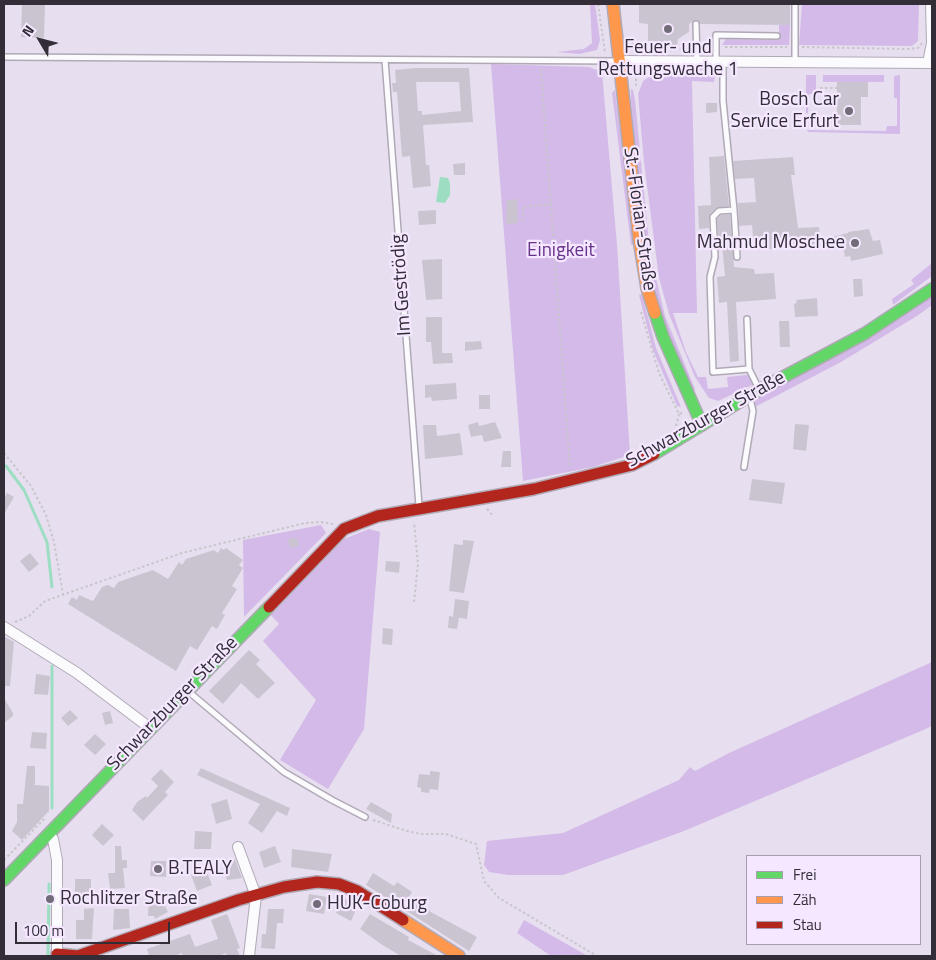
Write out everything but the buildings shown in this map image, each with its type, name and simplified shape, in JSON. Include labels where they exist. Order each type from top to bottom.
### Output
[{"type":"street","name":"St.-Florian-Straße","points":[[613,4],[639,239],[647,288],[663,337],[702,425]]},
{"type":"street","points":[[619,60],[930,63],[932,43],[931,6]]},
{"type":"street","name":"Schwarzburger Straße","points":[[4,880],[344,529],[378,516],[573,480],[632,465],[662,450],[754,393],[864,334],[932,289]]},
{"type":"street","points":[[5,628],[77,673],[150,728]]},
{"type":"street","points":[[49,834],[53,839],[57,860],[57,955],[78,956],[238,900],[301,884],[339,884],[357,891],[459,956]]},
{"type":"street","points":[[238,847],[256,896],[249,956]]},
{"type":"lane","points":[[795,4],[795,62]]},
{"type":"lane","points":[[696,24],[697,61]]},
{"type":"lane","points":[[737,257],[716,35],[777,36]]},
{"type":"lane","points":[[4,57],[619,60]]},
{"type":"lane","name":"Im Geströdig","points":[[385,60],[416,510]]},
{"type":"lane","points":[[734,210],[719,211],[713,217],[715,257],[710,277],[713,372],[749,369]]},
{"type":"lane","points":[[744,468],[754,393],[749,369],[747,318]]},
{"type":"lane","points":[[186,690],[209,707],[284,772],[365,817]]},
{"type":"path","points":[[598,4],[603,47],[607,60]]},
{"type":"path","points":[[716,47],[795,46],[908,49],[918,48],[921,43],[932,43]]},
{"type":"path","points":[[603,47],[637,47],[652,50],[697,49]]},
{"type":"path","points":[[636,91],[637,47]]},
{"type":"path","points":[[540,60],[570,471],[573,480]]},
{"type":"path","points":[[820,88],[837,88]]},
{"type":"path","points":[[523,221],[522,207],[551,204]]},
{"type":"path","points":[[4,453],[30,486],[46,515],[54,542],[63,594]]},
{"type":"path","points":[[414,602],[418,564],[416,510]]},
{"type":"path","points":[[5,628],[29,616],[46,601],[182,553],[251,535],[321,522],[344,529]]},
{"type":"path","points":[[4,860],[46,817]]},
{"type":"path","points":[[365,817],[407,831],[421,834],[446,834],[476,844],[484,881],[498,898],[597,956]]},
{"type":"green space","points":[[590,4],[595,4],[600,40],[597,50],[579,54],[557,52],[584,49],[592,43]]},
{"type":"green space","points":[[802,4],[919,4],[918,41],[912,46],[799,45]]},
{"type":"green space","points":[[779,25],[790,25],[789,45],[722,45],[726,39],[779,40]]},
{"type":"green space","name":"Einigkeit","points":[[491,64],[589,67],[602,72],[617,245],[630,455],[593,467],[523,481]]},
{"type":"green space","points":[[709,67],[714,70],[653,71],[651,68]]},
{"type":"green space","points":[[652,75],[715,75],[714,82],[692,81],[697,313],[673,313],[686,352],[698,377],[706,377],[708,389],[728,387],[727,377],[747,375],[751,377],[754,384],[718,401],[709,398],[695,377],[669,314],[659,278],[644,162],[638,94],[643,81]]},
{"type":"green space","points":[[806,75],[816,75],[816,94],[809,94],[808,113],[806,113]]},
{"type":"green space","points":[[823,75],[884,75],[884,82],[823,82]]},
{"type":"green space","points":[[900,75],[900,134],[809,132],[806,130],[886,131],[887,126],[897,126],[897,98],[894,98],[894,76]]},
{"type":"green space","points":[[631,89],[633,90],[635,100],[650,253],[665,316],[695,389],[694,392],[661,317],[646,254]]},
{"type":"green space","points":[[615,90],[634,245],[631,245],[612,93]]},
{"type":"green space","points":[[932,263],[932,276],[893,305],[892,299],[914,284],[911,280]]},
{"type":"green space","points":[[642,294],[656,348],[681,407],[677,406],[653,350],[639,295]]},
{"type":"green space","points":[[932,295],[932,305],[917,316],[841,362],[755,407],[755,399]]},
{"type":"green space","points":[[321,525],[326,533],[244,617],[243,540]]},
{"type":"green space","points":[[369,529],[380,532],[364,729],[328,789],[280,760],[316,700],[263,641],[279,624],[271,615],[344,539]]},
{"type":"green space","points":[[932,662],[932,726],[921,731],[684,831],[563,875],[508,875],[489,872],[484,865],[487,841],[563,833],[679,780],[690,767],[695,771],[729,753]]},
{"type":"green space","points":[[524,920],[588,956],[551,956],[517,933]]},
{"type":"shaded area","points":[[440,177],[448,178],[450,183],[450,195],[445,203],[436,202]]},
{"type":"waterway","points":[[6,466],[24,490],[47,542],[52,587]]},
{"type":"waterway","points":[[52,666],[52,808]]},
{"type":"waterway","points":[[48,956],[49,884]]},
{"type":"traffic: fast","points":[[654,454],[759,390],[864,334],[932,289]]},
{"type":"traffic: fast","points":[[655,313],[663,337],[702,425]]},
{"type":"traffic: fast","points":[[4,880],[269,607]]},
{"type":"traffic: slow","points":[[613,4],[639,239],[647,288],[655,313]]},
{"type":"traffic: slow","points":[[403,920],[459,956]]},
{"type":"traffic: jam","points":[[269,607],[344,529],[378,516],[534,489],[632,465],[654,454]]},
{"type":"traffic: jam","points":[[57,954],[78,956],[238,900],[284,887],[317,882],[339,884],[357,891],[403,920]]},
{"type":"place","name":"Feuer- und Rettungswache 1","points":[[668,29]]},
{"type":"place","name":"Bosch Car Service Erfurt","points":[[849,111]]},
{"type":"place","name":"Mahmud Moschee","points":[[855,243]]},
{"type":"place","name":"B.TEALY","points":[[158,869]]},
{"type":"place","name":"Rochlitzer Straße","points":[[50,899]]},
{"type":"place","name":"HUK-Coburg","points":[[317,904]]}]
